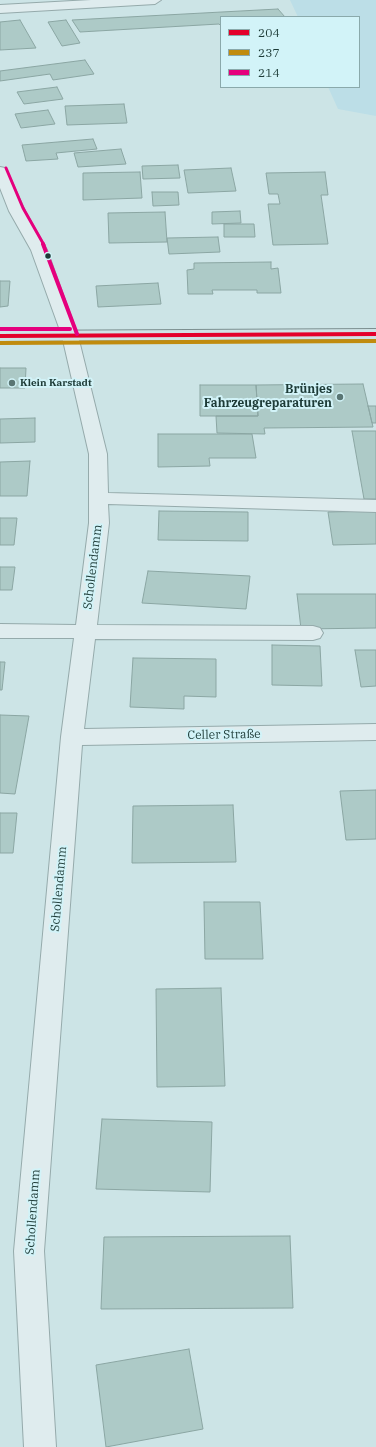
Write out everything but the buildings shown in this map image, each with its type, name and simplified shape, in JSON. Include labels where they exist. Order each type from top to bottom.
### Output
[{"type":"main road","points":[[0,336],[376,334]]},
{"type":"street","points":[[0,9],[155,0]]},
{"type":"street","name":"Schollendamm","points":[[0,171],[17,211],[39,250],[70,336],[98,454],[99,523],[72,737],[29,1251],[40,1447]]},
{"type":"street","points":[[98,498],[376,506]]},
{"type":"street","points":[[0,631],[86,630],[313,633]]},
{"type":"street","name":"Celler Straße","points":[[72,737],[376,732]]},
{"type":"shaded area","points":[[290,0],[376,0],[376,116],[338,109],[328,88],[360,88],[360,16],[298,16]]},
{"type":"transit line","name":"214","points":[[6,168],[23,208],[45,247],[77,334]]},
{"type":"transit line","name":"214","points":[[0,329],[70,329]]},
{"type":"transit line","name":"204","points":[[0,336],[376,334]]},
{"type":"transit line","name":"237","points":[[0,343],[376,341]]},
{"type":"place","name":"Klein Karstadt","points":[[12,383]]},
{"type":"place","name":"Brünjes Fahrzeugreparaturen","points":[[340,397]]}]
